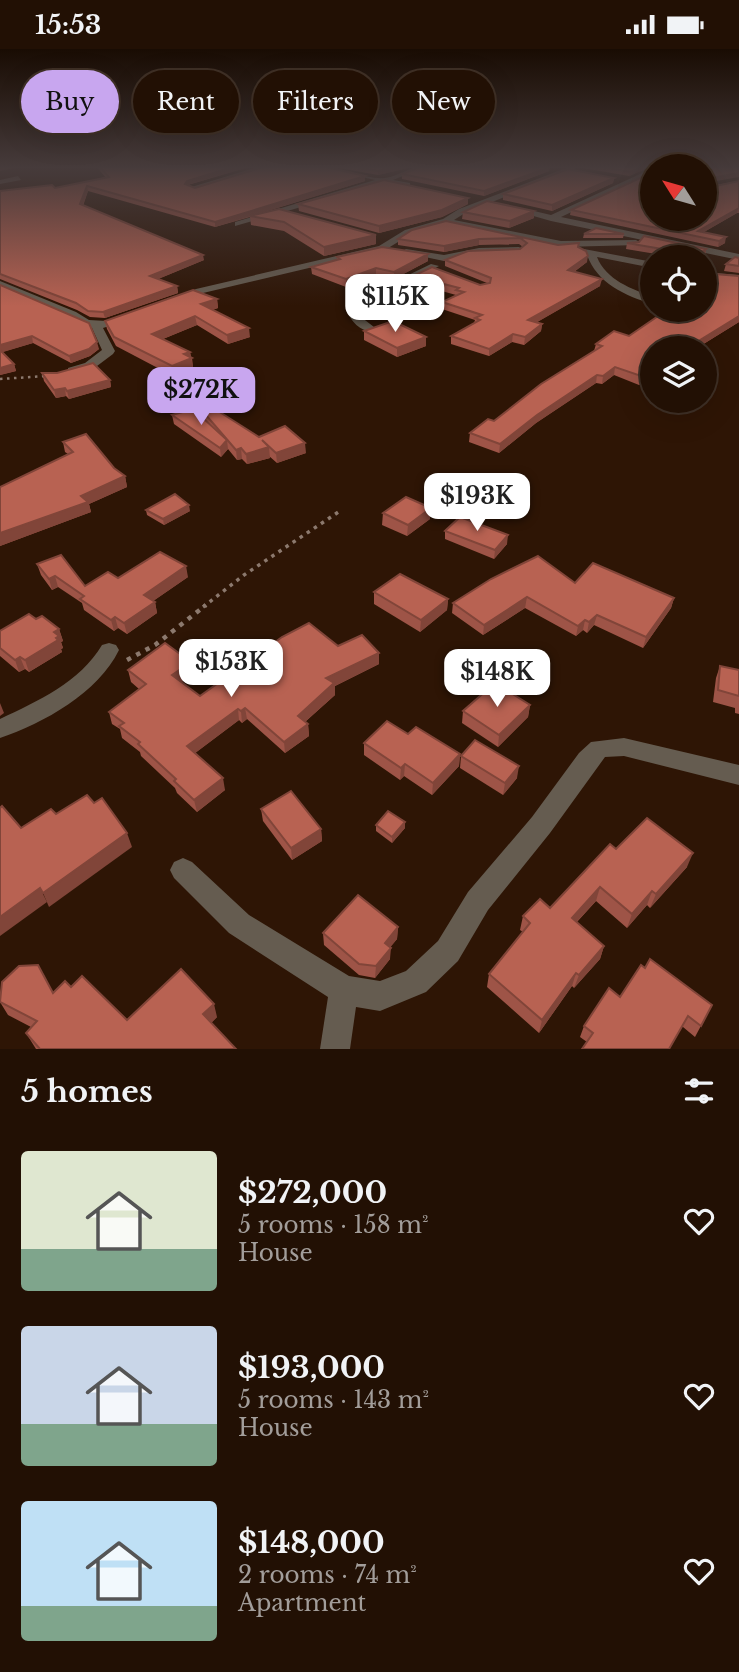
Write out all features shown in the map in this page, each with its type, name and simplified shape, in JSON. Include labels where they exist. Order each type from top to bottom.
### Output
[{"type":"street","points":[[238,224],[273,213]]},
{"type":"street","points":[[284,213],[298,217]]},
{"type":"street","points":[[166,303],[200,291],[381,244],[463,213]]},
{"type":"street","points":[[527,213],[739,257]]},
{"type":"street","points":[[475,226],[525,224],[563,213]]},
{"type":"street","points":[[446,221],[640,263]]},
{"type":"street","points":[[381,244],[444,258],[478,251],[519,250]]},
{"type":"street","points":[[561,244],[676,244]]},
{"type":"street","points":[[591,254],[597,270],[623,289],[640,296]]},
{"type":"street","points":[[370,330],[356,319],[353,311],[365,300],[438,270],[444,258]]},
{"type":"street","points":[[717,276],[739,278]]},
{"type":"street","points":[[0,284],[98,326],[138,314]]},
{"type":"street","points":[[0,297],[18,292]]},
{"type":"street","points":[[58,374],[89,366],[109,352],[97,331],[98,326]]},
{"type":"street","points":[[0,729],[36,712],[84,680],[106,660],[117,655]]},
{"type":"street","points":[[183,870],[239,924],[344,990],[380,996],[416,982],[447,951],[478,901],[541,825],[599,748],[624,747],[739,775]]},
{"type":"street","points":[[335,1049],[344,990]]},
{"type":"path","points":[[0,379],[58,374]]},
{"type":"path","points":[[117,655],[155,645],[244,575],[340,511]]},
{"type":"building","points":[[0,213],[101,213],[203,255],[150,276],[177,286],[103,312],[88,311],[76,303],[0,274]]},
{"type":"building","points":[[182,213],[245,213],[215,222]]},
{"type":"building","points":[[264,213],[293,213],[376,235],[324,247],[284,222],[250,216]]},
{"type":"building","points":[[330,213],[431,213],[379,226]]},
{"type":"building","points":[[466,213],[530,213],[510,221]]},
{"type":"building","points":[[584,213],[640,213],[640,224]]},
{"type":"building","points":[[717,213],[731,213],[717,220]]},
{"type":"building","points":[[446,221],[558,245],[579,243],[578,247],[586,251],[588,256],[568,270],[602,279],[528,320],[542,324],[525,337],[513,334],[489,349],[451,336],[480,320],[475,318],[482,315],[442,302],[464,292],[456,290],[459,288],[413,276],[432,267],[480,285],[490,283],[491,278],[445,260],[468,251],[520,249],[527,243],[520,238],[479,239],[444,246],[398,239],[412,230]]},
{"type":"building","points":[[596,228],[624,234],[584,234]]},
{"type":"building","points":[[671,231],[698,231],[726,237],[719,241]]},
{"type":"building","points":[[644,236],[687,245],[627,243],[639,242]]},
{"type":"building","points":[[382,247],[428,254],[394,272],[376,268],[346,279],[311,267],[340,259],[337,257]]},
{"type":"building","points":[[735,257],[739,258],[739,266],[726,264]]},
{"type":"building","points":[[717,274],[739,276],[739,316],[706,336],[640,336],[640,376],[615,367],[603,376],[597,375],[537,415],[500,444],[470,433],[488,419],[494,421],[541,384],[602,346],[596,344],[614,331],[629,336],[649,322],[717,322]]},
{"type":"building","points":[[0,285],[89,323],[97,342],[89,349],[69,356],[32,336],[0,345]]},
{"type":"building","points":[[193,290],[217,299],[201,304],[249,328],[227,335],[195,316],[152,334],[190,352],[184,354],[192,358],[172,366],[114,337],[105,321]]},
{"type":"building","points":[[393,321],[426,337],[397,348],[364,331]]},
{"type":"building","points":[[0,350],[14,364],[0,368]]},
{"type":"building","points":[[93,363],[110,380],[67,391],[65,388],[54,390],[42,373],[57,373]]},
{"type":"building","points":[[196,397],[259,437],[285,426],[305,443],[276,453],[262,440],[269,447],[246,454],[241,448],[236,450],[193,400]]},
{"type":"building","points":[[193,409],[227,440],[220,448],[172,415]]},
{"type":"building","points":[[86,434],[114,468],[125,476],[81,496],[88,502],[0,533],[0,487],[73,452],[63,442]]},
{"type":"building","points":[[175,494],[189,505],[163,519],[146,510]]},
{"type":"building","points":[[406,497],[431,508],[408,525],[383,513]]},
{"type":"building","points":[[460,517],[508,535],[495,550],[445,531]]},
{"type":"building","points":[[160,552],[186,566],[144,595],[155,602],[124,623],[115,617],[111,620],[80,599],[84,596],[55,576],[49,579],[37,564],[61,555],[85,586],[108,572],[118,578]]},
{"type":"building","points":[[538,556],[575,583],[593,563],[674,598],[646,637],[597,615],[578,626],[527,597],[484,625],[453,603],[491,579]]},
{"type":"building","points":[[400,574],[448,599],[421,620],[374,592]]},
{"type":"building","points":[[29,614],[36,619],[42,616],[59,629],[54,632],[59,636],[56,638],[58,640],[25,660],[20,657],[15,660],[0,648],[0,631]]},
{"type":"building","points":[[309,623],[338,646],[362,635],[379,653],[326,678],[334,683],[298,716],[308,724],[284,742],[245,708],[241,711],[238,709],[187,746],[223,778],[194,800],[174,781],[176,779],[138,744],[140,742],[119,726],[124,723],[109,712],[146,684],[128,670],[165,643],[191,662],[172,675],[200,696],[282,637]]},
{"type":"building","points":[[720,666],[739,670],[739,696],[718,690]]},
{"type":"building","points":[[495,683],[530,705],[499,735],[463,711]]},
{"type":"building","points":[[387,721],[408,734],[416,727],[460,754],[433,783],[405,764],[401,768],[364,743]]},
{"type":"building","points":[[475,740],[519,766],[505,783],[461,756]]},
{"type":"building","points":[[291,791],[321,829],[291,848],[261,809]]},
{"type":"building","points":[[87,795],[94,803],[102,798],[127,833],[43,893],[40,888],[0,917],[0,808],[2,806],[21,828],[51,809],[56,814]]},
{"type":"building","points":[[388,811],[405,822],[392,837],[376,825]]},
{"type":"building","points":[[647,818],[693,853],[656,894],[652,891],[632,914],[600,887],[572,918],[604,946],[579,975],[576,973],[542,1020],[489,974],[530,923],[523,916],[540,899],[550,908],[610,844],[616,849]]},
{"type":"building","points":[[358,895],[398,927],[385,943],[391,948],[376,966],[359,964],[323,933]]},
{"type":"building","points":[[650,959],[712,1005],[701,1026],[688,1016],[669,1049],[582,1049],[593,1033],[584,1026],[609,988],[620,997],[641,965],[645,968]]},
{"type":"building","points":[[38,965],[53,993],[65,981],[71,987],[82,976],[127,1020],[181,969],[214,1004],[203,1014],[236,1049],[40,1049],[26,1033],[37,1021],[0,1002],[2,982],[19,966]]}]
